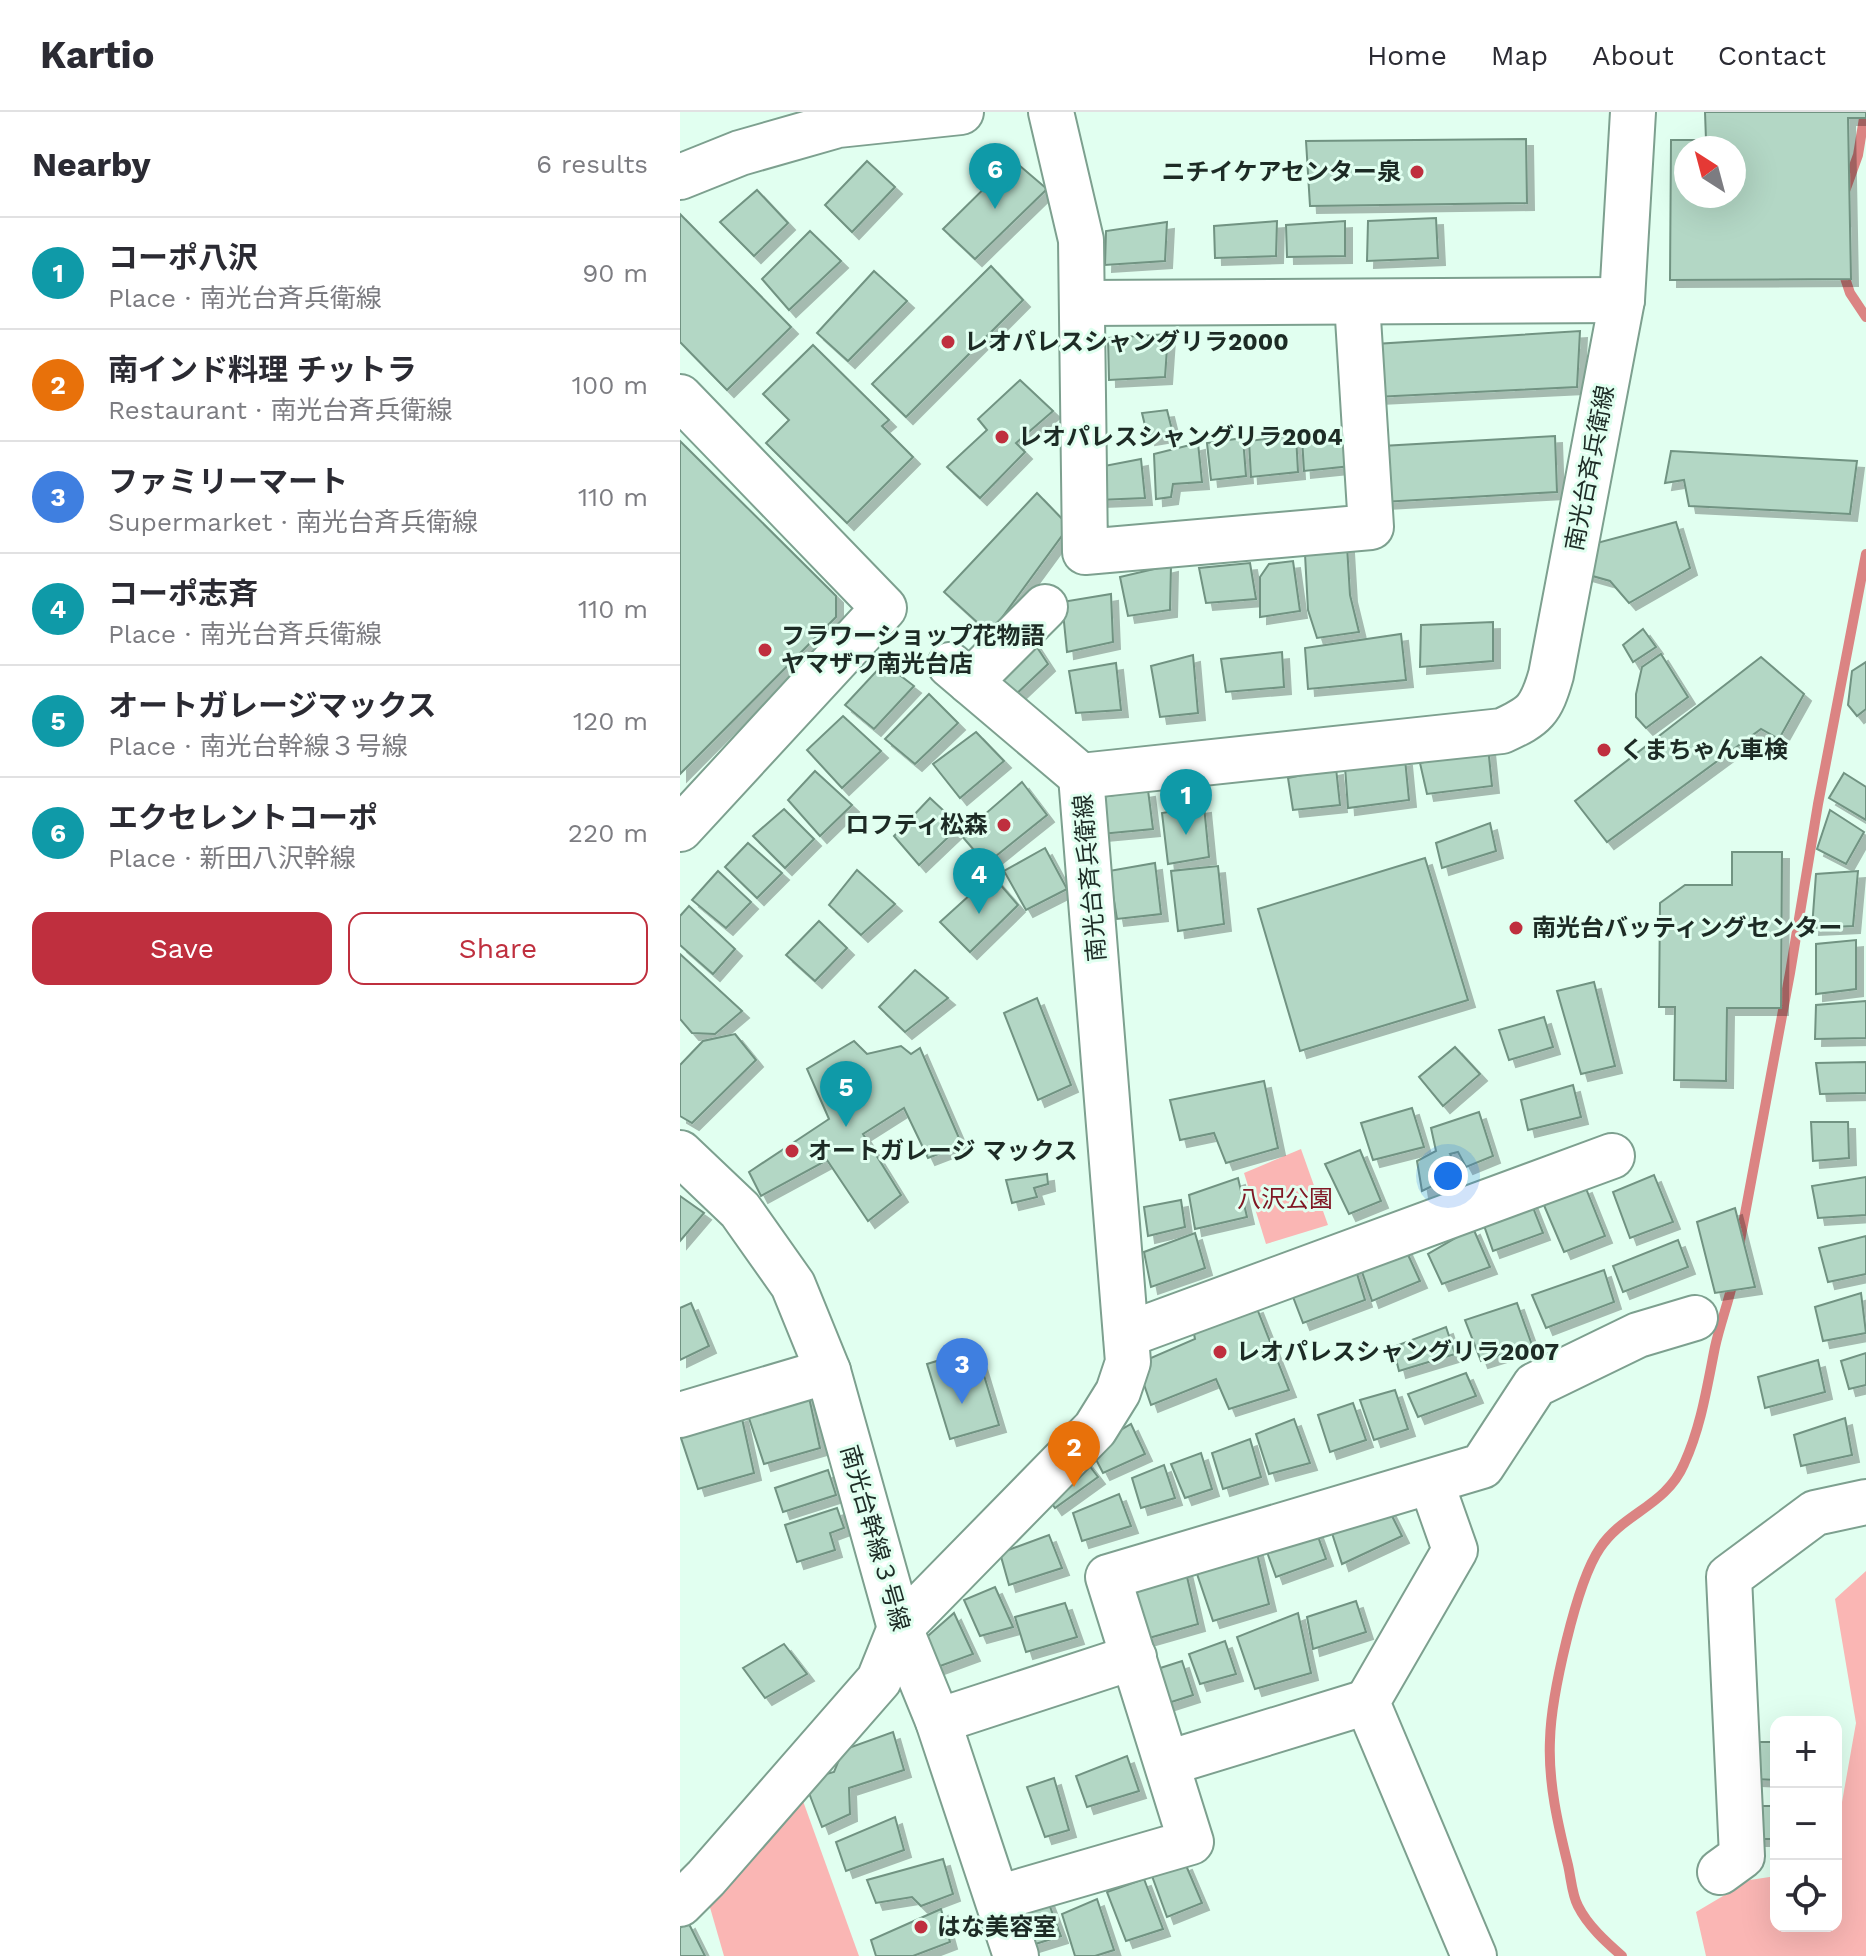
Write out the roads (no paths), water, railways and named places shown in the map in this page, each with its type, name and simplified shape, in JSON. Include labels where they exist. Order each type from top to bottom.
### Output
[{"type":"street","points":[[680,177],[740,153],[838,125],[961,112]]},
{"type":"street","points":[[1051,112],[1081,240],[1085,552],[1371,527],[1357,302]]},
{"type":"street","name":"南光台斉兵衛線","points":[[900,1628],[1095,1429],[1118,1392],[1128,1362],[1081,776],[1502,731],[1523,721],[1543,703],[1551,675],[1622,300],[1633,112]]},
{"type":"street","points":[[1082,303],[1622,300]]},
{"type":"street","points":[[680,397],[884,608],[680,829]]},
{"type":"street","points":[[1045,607],[960,674],[1081,776]]},
{"type":"street","name":"南光台幹線３号線","points":[[680,1153],[740,1210],[793,1285],[828,1371],[900,1628],[938,1721],[1016,1956]]},
{"type":"street","points":[[1126,1335],[1612,1156]]},
{"type":"street","points":[[998,1898],[1191,1842],[1108,1577],[1482,1466],[1535,1385],[1638,1335],[1695,1318]]},
{"type":"street","points":[[680,1415],[828,1371]]},
{"type":"street","points":[[1168,1763],[1367,1702],[1455,1550],[1431,1482]]},
{"type":"street","points":[[1720,1872],[1742,1856],[1729,1577],[1815,1513],[1866,1502]]},
{"type":"street","points":[[680,1904],[879,1680],[900,1628]]},
{"type":"street","points":[[938,1721],[1134,1657]]},
{"type":"street","points":[[1367,1702],[1474,1956]]},
{"type":"waterway","points":[[1845,191],[1858,155],[1865,112]]},
{"type":"waterway","points":[[1841,266],[1850,293],[1866,317]]},
{"type":"waterway","points":[[1739,1246],[1866,554]]},
{"type":"waterway","points":[[1622,1956],[1587,1920],[1573,1892],[1552,1787],[1551,1721],[1566,1641],[1591,1565],[1609,1536],[1667,1490],[1690,1450],[1734,1277]]},
{"type":"place","name":"ニチイケアセンター泉","points":[[1417,172]]},
{"type":"place","name":"エクセレントコーポ","points":[[995,209]]},
{"type":"place","name":"レオパレスシャングリラ2000","points":[[948,342]]},
{"type":"place","name":"レオパレスシャングリラ2004","points":[[1002,437]]},
{"type":"place","name":"フラワーショップ花物語 ヤマザワ南光台店","points":[[765,650]]},
{"type":"place","name":"くまちゃん車検","points":[[1604,750]]},
{"type":"place","name":"ロフティ松森","points":[[1004,825]]},
{"type":"place","name":"コーポ八沢","points":[[1186,835]]},
{"type":"place","name":"コーポ志斉","points":[[979,914]]},
{"type":"place","name":"南光台バッティングセンター","points":[[1516,928]]},
{"type":"place","name":"オートガレージマックス","points":[[846,1127]]},
{"type":"place","name":"オートガレージ マックス","points":[[792,1151]]},
{"type":"place","name":"レオパレスシャングリラ2007","points":[[1220,1352]]},
{"type":"place","name":"ファミリーマート","points":[[962,1404]]},
{"type":"place","name":"南インド料理 チットラ","points":[[1074,1487]]},
{"type":"place","name":"はな美容室","points":[[921,1927]]},
{"type":"park label","name":"八沢公園","points":[[1285,1199]]}]
